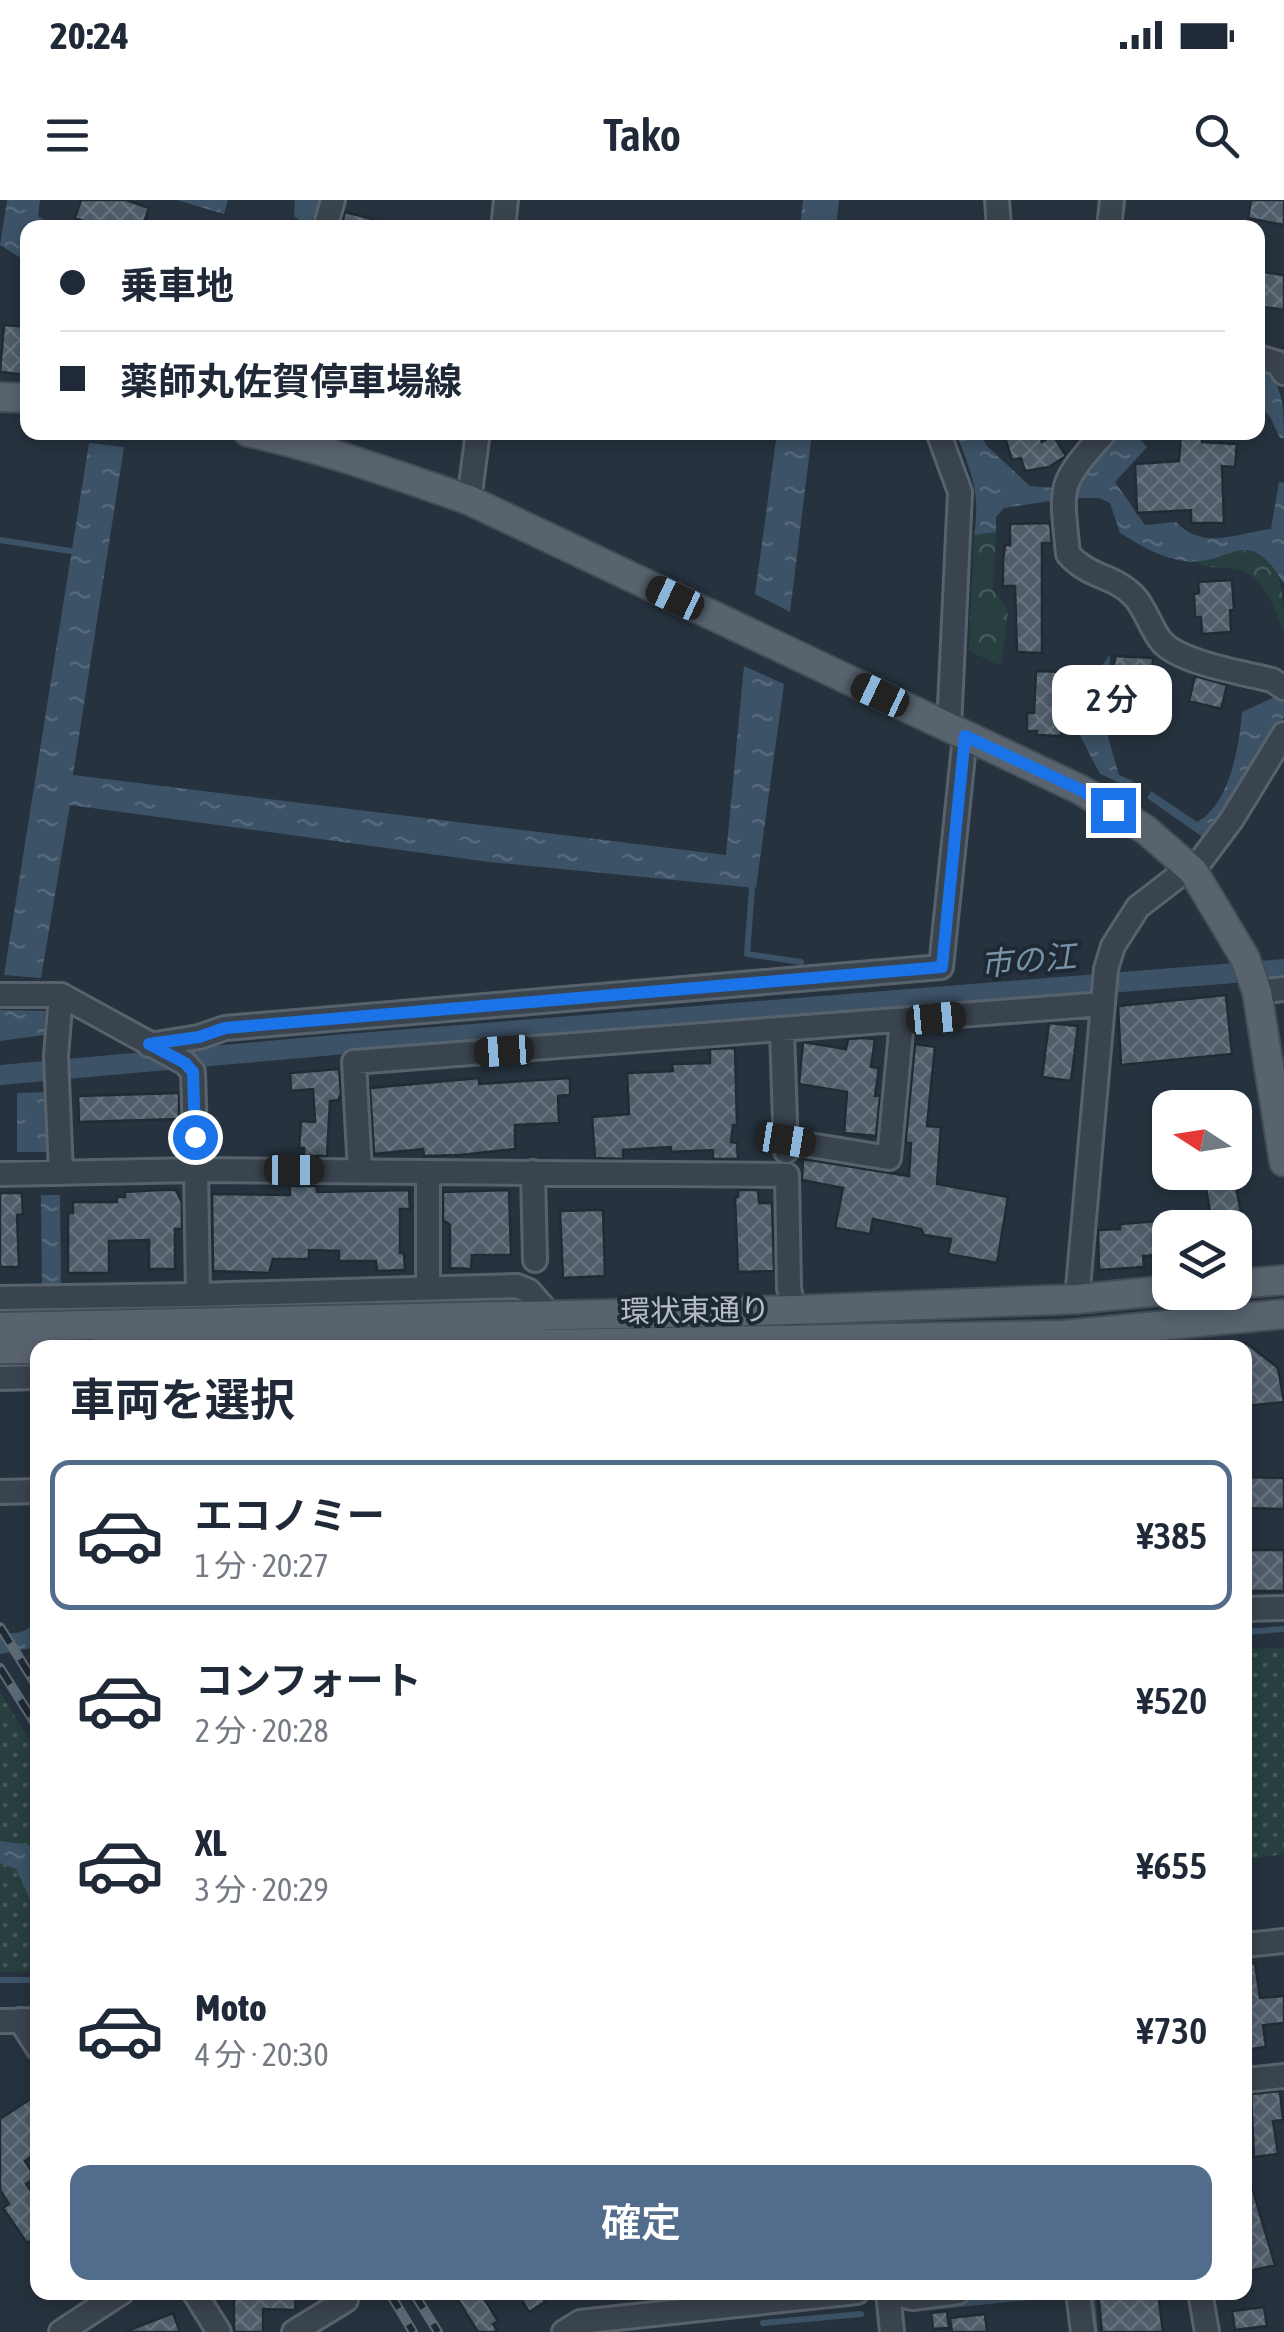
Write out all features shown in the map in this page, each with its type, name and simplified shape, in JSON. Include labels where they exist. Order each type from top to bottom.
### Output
[{"type":"main road","points":[[297,440],[469,500],[1081,790],[1146,830],[1193,870],[1265,990],[1284,1162]]},
{"type":"main road","points":[[1252,1283],[1284,1280]]},
{"type":"main road","name":"環状東通り","points":[[258,1340],[430,1331],[548,1313],[795,1310],[1076,1299],[1152,1292]]},
{"type":"main road","name":"環状東通り","points":[[917,1340],[1064,1335],[1284,1314]]},
{"type":"main road","name":"環状東通り","points":[[0,1327],[430,1331],[500,1340]]},
{"type":"main road","points":[[0,1349],[30,1349]]},
{"type":"street","points":[[469,500],[477,440]]},
{"type":"street","points":[[149,1044],[199,1037],[225,1028],[942,967],[957,732],[960,492],[941,440]]},
{"type":"street","points":[[1098,440],[1070,472],[1063,495],[1068,554],[1090,574],[1110,580],[1134,595],[1163,644],[1184,656],[1272,680],[1284,688]]},
{"type":"street","points":[[1076,1299],[1106,969],[1113,946],[1138,907],[1177,877],[1193,870],[1232,819],[1284,734]]},
{"type":"street","points":[[1263,766],[1284,778]]},
{"type":"street","points":[[0,995],[62,996],[185,1063],[193,1072],[198,1294]]},
{"type":"street","points":[[61,1172],[56,1056],[62,996]]},
{"type":"street","points":[[360,1171],[354,1062],[782,1031],[1103,1001]]},
{"type":"street","points":[[786,1140],[889,1158],[902,1021]]},
{"type":"street","points":[[782,1031],[789,1288],[799,1340]]},
{"type":"street","points":[[0,1174],[196,1170],[787,1175]]},
{"type":"street","points":[[428,1172],[428,1288]]},
{"type":"street","points":[[533,1172],[535,1260]]},
{"type":"street","points":[[0,1298],[516,1286],[529,1291],[548,1313]]},
{"type":"street","points":[[0,1378],[30,1377]]},
{"type":"street","points":[[0,1492],[30,1490]]},
{"type":"street","points":[[1252,1609],[1284,1608]]},
{"type":"street","points":[[1252,1943],[1284,1941]]},
{"type":"street","points":[[1252,2079],[1284,2076]]},
{"type":"street","points":[[61,2332],[110,2300]]},
{"type":"street","points":[[199,2300],[219,2332]]},
{"type":"street","points":[[294,2332],[346,2300]]},
{"type":"street","points":[[564,2332],[580,2322],[744,2300],[748,2332]]},
{"type":"street","points":[[888,2300],[892,2332]]},
{"type":"street","points":[[1079,2300],[1083,2332]]},
{"type":"street","points":[[1201,2300],[1207,2332]]},
{"type":"green space","points":[[996,532],[993,589],[1008,611],[1001,666],[969,651],[974,535]]},
{"type":"green space","points":[[1229,551],[1254,551],[1271,563],[1280,585],[1284,631],[1270,599],[1249,574],[1196,561]]},
{"type":"green space","points":[[1284,1648],[1284,1854],[1252,1859],[1252,1649]]},
{"type":"green space","points":[[0,1692],[30,1741],[30,1971],[0,1972]]},
{"type":"water","points":[[7,200],[40,200],[38,216],[45,220],[20,220],[20,258],[0,245]]},
{"type":"water","points":[[177,200],[228,200],[224,214]]},
{"type":"water","points":[[295,200],[322,200],[312,220],[294,216]]},
{"type":"water","points":[[803,200],[839,200],[837,220],[801,220]]},
{"type":"water","points":[[1265,371],[1278,388],[1284,438],[1280,438],[1265,412]]},
{"type":"water","points":[[776,440],[811,440],[790,612],[755,594]]},
{"type":"water","points":[[959,440],[984,440],[1030,486],[1055,488],[1056,500],[1004,508],[996,517],[996,532],[974,535],[975,494]]},
{"type":"water","points":[[1115,440],[1141,440],[1147,447],[1115,482],[1145,525],[1176,522],[1187,531],[1209,538],[1271,529],[1279,482],[1284,483],[1284,584],[1271,565],[1248,550],[1184,561],[1143,547],[1120,533],[1110,503],[1099,498],[1073,498],[1081,472]]},
{"type":"water","points":[[89,443],[124,447],[73,775],[726,855],[744,666],[784,684],[756,888],[489,862],[70,805],[41,978],[4,975]]},
{"type":"water","points":[[1110,655],[1106,730],[1119,775],[1133,781],[1129,787],[1100,774],[1074,724],[1085,687]]},
{"type":"water","points":[[1277,696],[1284,700],[1284,717],[1245,777],[1236,812],[1204,838],[1147,798],[1151,791],[1197,822],[1208,814],[1231,773],[1242,712]]},
{"type":"water","points":[[0,1010],[45,1011],[44,1035],[0,1041]]},
{"type":"water","points":[[48,1092],[48,1152],[17,1152],[17,1093]]},
{"type":"water","points":[[41,1195],[60,1195],[61,1286],[42,1287]]},
{"type":"water","points":[[30,1626],[30,1648],[0,1654],[0,1634]]},
{"type":"water","points":[[0,1841],[30,1845],[30,1899],[16,1869],[0,1863]]},
{"type":"building","points":[[81,200],[126,200],[149,208],[145,220],[75,218]]},
{"type":"building","points":[[1251,200],[1284,200],[1284,225],[1248,218]]},
{"type":"building","points":[[345,212],[376,220],[343,220]]},
{"type":"building","points":[[1265,272],[1284,275],[1284,310],[1265,307]]},
{"type":"building","points":[[4,325],[20,326],[20,374],[0,372]]},
{"type":"building","points":[[1006,440],[1056,440],[1066,456],[1049,467],[1025,471],[1021,458],[1012,460]]},
{"type":"building","points":[[1180,440],[1237,444],[1235,467],[1222,466],[1224,523],[1191,523],[1191,510],[1137,513],[1135,464],[1179,461]]},
{"type":"building","points":[[1050,523],[1052,543],[1042,543],[1042,653],[1017,652],[1015,586],[1003,586],[1010,524]]},
{"type":"building","points":[[1232,580],[1231,632],[1202,634],[1201,617],[1195,617],[1198,582]]},
{"type":"building","points":[[1115,656],[1153,658],[1148,728],[1106,725]]},
{"type":"building","points":[[1036,671],[1063,672],[1061,736],[1027,731],[1027,713],[1034,713]]},
{"type":"building","points":[[1195,676],[1227,685],[1221,709],[1189,701]]},
{"type":"building","points":[[1226,995],[1232,1054],[1121,1065],[1118,1006]]},
{"type":"building","points":[[1049,1023],[1078,1026],[1071,1081],[1042,1077]]},
{"type":"building","points":[[848,1039],[875,1039],[871,1067],[879,1068],[876,1136],[844,1133],[847,1092],[799,1084],[803,1042],[846,1049]]},
{"type":"building","points":[[915,1044],[935,1047],[927,1126],[941,1127],[937,1184],[1008,1197],[997,1263],[948,1254],[951,1239],[924,1235],[921,1229],[873,1219],[870,1234],[835,1228],[843,1188],[802,1180],[803,1159],[909,1176],[911,1143],[906,1143],[906,1138]]},
{"type":"building","points":[[735,1048],[737,1125],[733,1125],[731,1142],[737,1143],[738,1159],[713,1159],[713,1150],[671,1152],[671,1147],[623,1150],[623,1159],[595,1158],[592,1117],[629,1114],[627,1073],[673,1071],[672,1064],[710,1063],[710,1049]]},
{"type":"building","points":[[339,1069],[341,1094],[338,1100],[330,1101],[327,1156],[304,1156],[304,1148],[299,1148],[301,1121],[315,1122],[313,1089],[291,1091],[290,1073]]},
{"type":"building","points":[[479,1078],[479,1084],[570,1078],[570,1095],[558,1096],[559,1123],[515,1125],[515,1149],[460,1155],[424,1156],[423,1149],[374,1154],[370,1088]]},
{"type":"building","points":[[179,1093],[179,1119],[79,1122],[78,1096]]},
{"type":"building","points":[[290,1186],[317,1186],[317,1192],[409,1190],[410,1209],[400,1209],[400,1253],[404,1253],[405,1270],[377,1271],[376,1261],[339,1261],[339,1251],[309,1250],[309,1259],[273,1259],[269,1273],[213,1271],[212,1194],[290,1195]]},
{"type":"building","points":[[176,1190],[182,1203],[182,1229],[175,1229],[175,1269],[149,1269],[149,1240],[109,1241],[109,1273],[68,1273],[68,1213],[73,1213],[73,1202],[117,1202],[117,1197],[125,1197],[125,1192]]},
{"type":"building","points":[[509,1190],[511,1255],[472,1255],[471,1269],[450,1268],[450,1225],[443,1220],[443,1192]]},
{"type":"building","points":[[738,1190],[758,1190],[759,1203],[772,1203],[774,1271],[738,1272]]},
{"type":"building","points":[[1206,1190],[1237,1190],[1240,1210],[1210,1210]]},
{"type":"building","points":[[0,1193],[22,1193],[23,1214],[17,1215],[19,1267],[0,1267]]},
{"type":"building","points":[[603,1210],[605,1276],[563,1278],[560,1211]]},
{"type":"building","points":[[1152,1222],[1152,1256],[1143,1256],[1144,1267],[1099,1270],[1098,1230],[1120,1229],[1120,1224]]},
{"type":"building","points":[[1252,1348],[1278,1368],[1284,1402],[1252,1405]]},
{"type":"building","points":[[1252,1477],[1284,1478],[1284,1509],[1252,1508]]},
{"type":"building","points":[[1252,1550],[1284,1550],[1284,1591],[1252,1591]]},
{"type":"building","points":[[1252,1963],[1260,1998],[1284,1996],[1284,2023],[1263,2025],[1266,2047],[1252,2049]]},
{"type":"building","points":[[1280,2091],[1283,2120],[1273,2121],[1278,2154],[1254,2157],[1252,2094]]},
{"type":"building","points":[[30,2099],[30,2158],[25,2161],[30,2169],[30,2182],[26,2184],[30,2190],[27,2243],[3,2208],[9,2204],[0,2190],[0,2119]]},
{"type":"building","points":[[1252,2187],[1275,2265],[1252,2270]]},
{"type":"building","points":[[234,2300],[296,2300],[295,2310],[263,2309],[263,2332],[234,2332]]},
{"type":"building","points":[[458,2300],[485,2300],[498,2321],[493,2324],[498,2332],[478,2332]]},
{"type":"building","points":[[522,2300],[544,2300],[545,2302],[529,2312]]},
{"type":"building","points":[[1099,2300],[1159,2300],[1163,2332],[1102,2332]]},
{"type":"building","points":[[1264,2307],[1267,2326],[1235,2330],[1232,2311]]},
{"type":"building","points":[[947,2311],[949,2328],[933,2329],[931,2313]]},
{"type":"building","points":[[173,2313],[180,2332],[127,2332],[127,2331]]},
{"type":"building","points":[[985,2314],[987,2332],[952,2332],[950,2318]]},
{"type":"waterway","points":[[0,540],[70,551]]},
{"type":"waterway","points":[[748,881],[752,888],[747,954],[801,962]]},
{"type":"waterway","name":"市の江","points":[[0,1075],[1284,969]]},
{"type":"waterway","points":[[1252,1631],[1284,1629]]},
{"type":"waterway","points":[[0,1980],[30,1980]]},
{"type":"waterway","points":[[921,2308],[999,2300]]},
{"type":"waterway","points":[[1092,2300],[1095,2332]]},
{"type":"waterway","points":[[763,2323],[861,2314]]},
{"type":"railway","points":[[0,1627],[30,1675]]},
{"type":"railway","points":[[0,1668],[30,1715]]},
{"type":"railway","points":[[394,2300],[413,2332]]},
{"type":"railway","points":[[418,2300],[438,2332]]},
{"type":"route","points":[[195,1137],[193,1072],[185,1063],[149,1044],[199,1037],[225,1028],[942,967],[965,736],[1081,790],[1113,810]]}]
